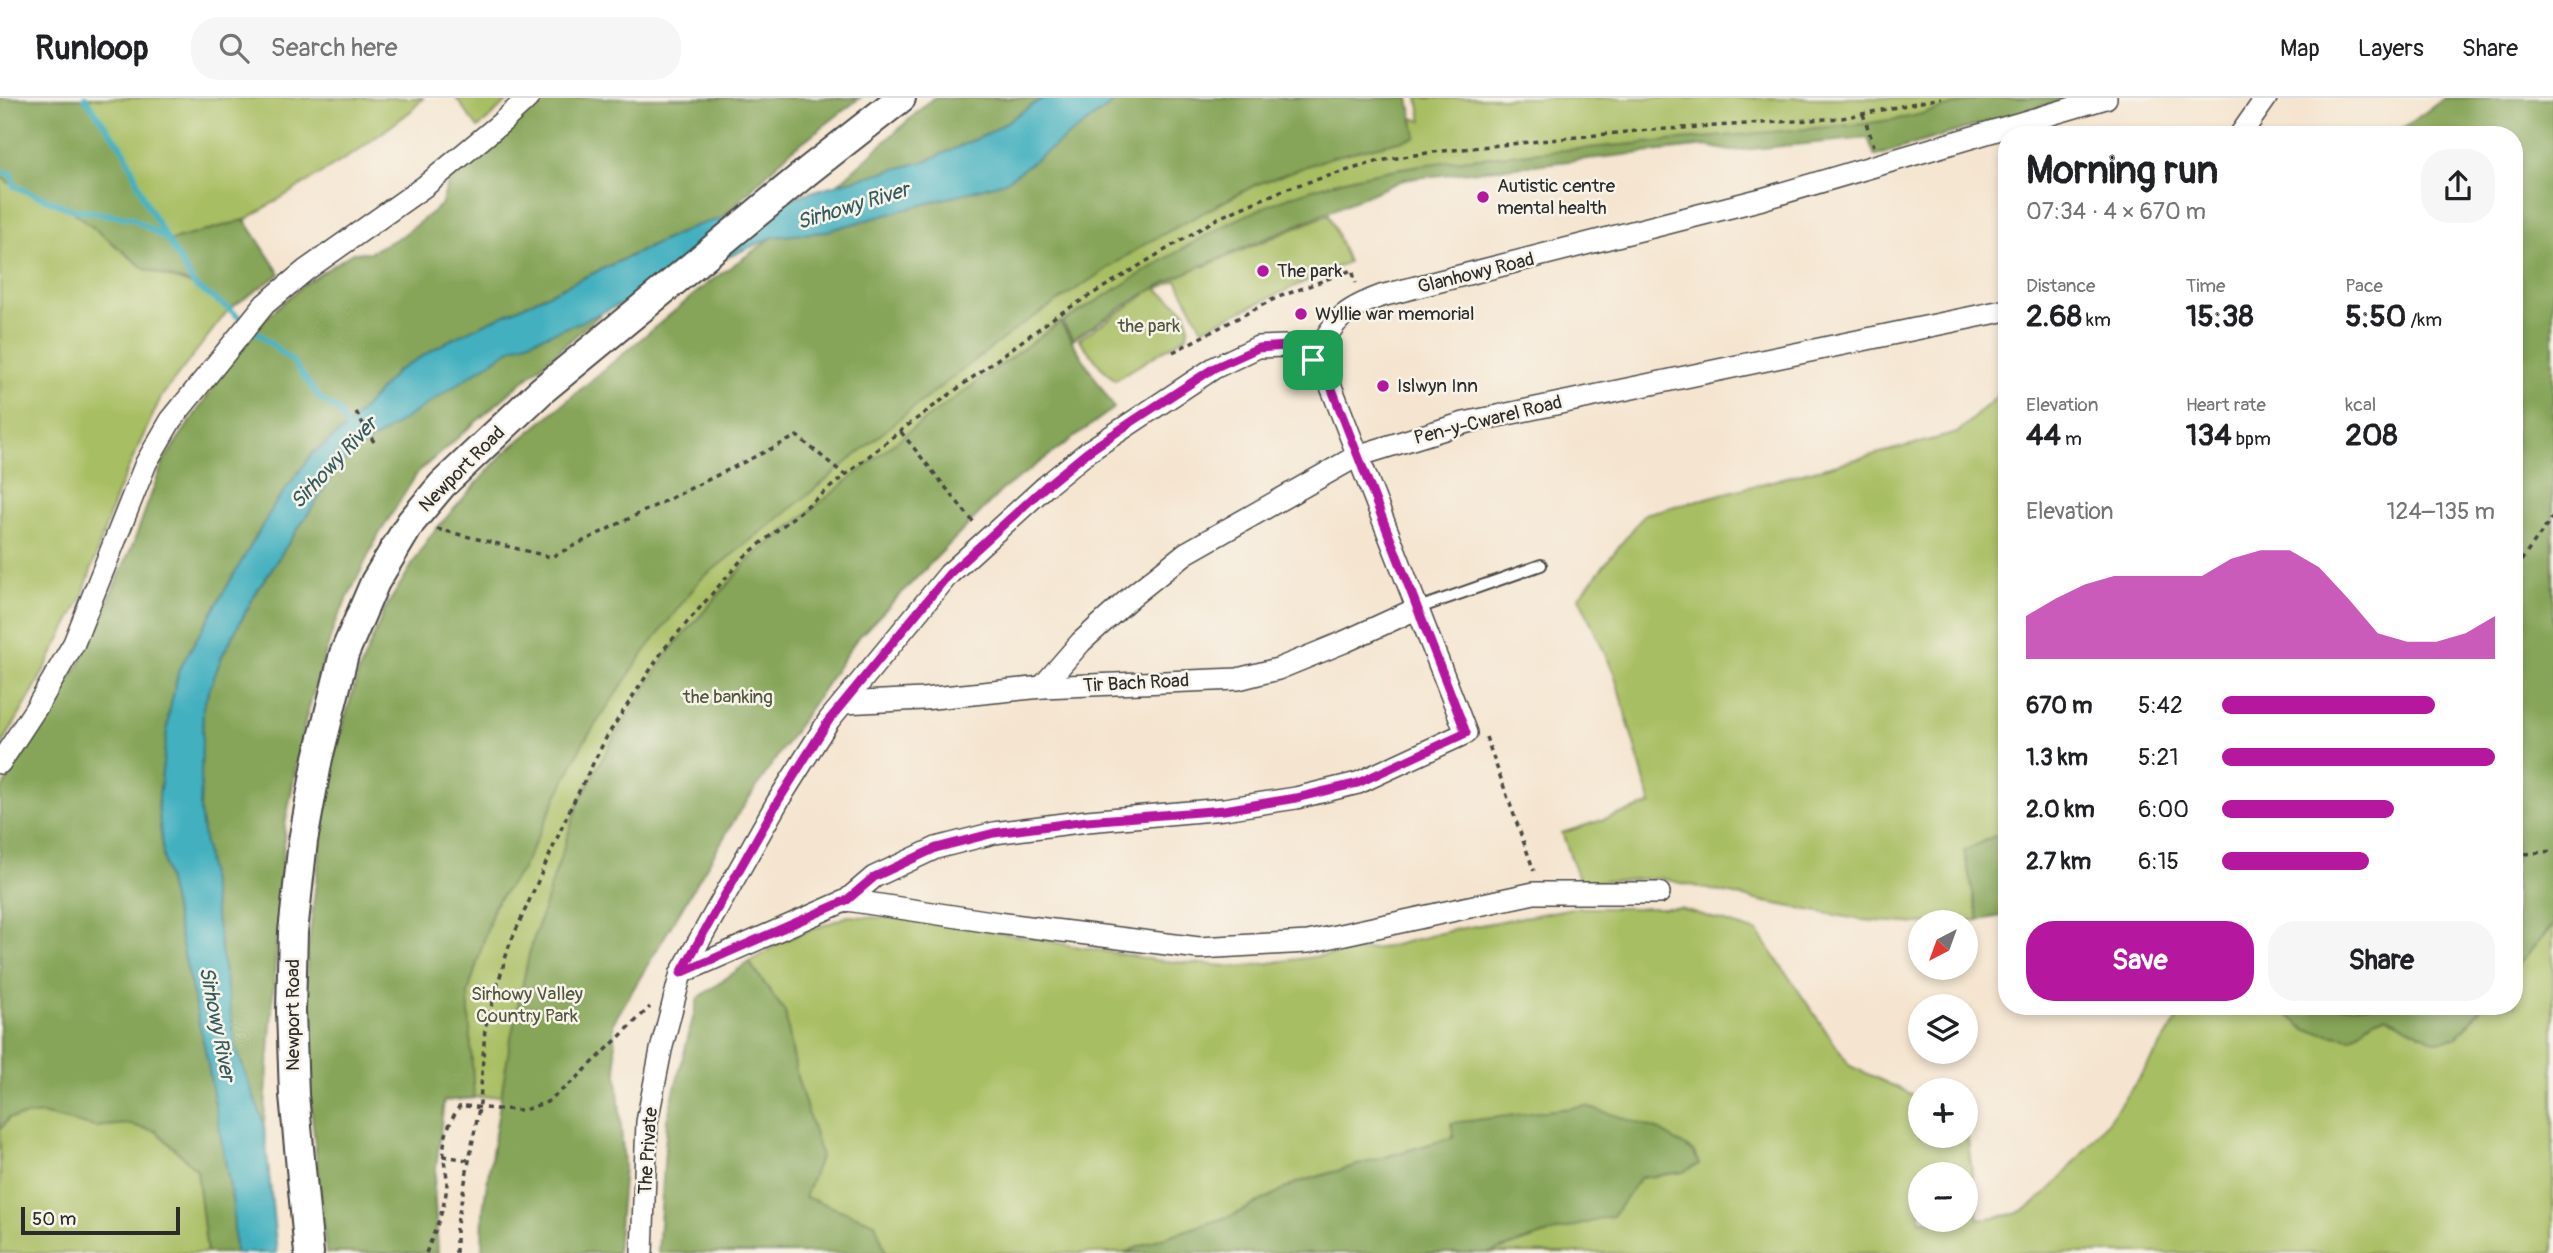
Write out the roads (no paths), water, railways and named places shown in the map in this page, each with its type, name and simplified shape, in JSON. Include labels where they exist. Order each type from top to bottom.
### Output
[{"type":"main road","name":"Newport Road","points":[[309,1253],[294,1095],[291,1011],[293,932],[303,841],[318,758],[344,654],[375,582],[411,522],[442,485],[541,391],[809,170],[901,98]]},
{"type":"street","points":[[0,764],[74,643],[146,463],[170,420],[265,303],[306,270],[425,186],[501,124],[528,98]]},
{"type":"street","name":"Glanhowy Road","points":[[2012,126],[2106,98]]},
{"type":"street","points":[[2246,126],[2266,98]]},
{"type":"street","name":"Glanhowy Road","points":[[1313,360],[1332,326],[1352,307],[1381,296],[1628,235],[1998,130]]},
{"type":"street","name":"Pen-y-Cwarel Road","points":[[1042,687],[1081,642],[1132,596],[1186,553],[1357,456],[1478,420],[1998,312]]},
{"type":"street","points":[[1286,346],[1313,360],[1330,384],[1416,609],[1476,733],[1358,783],[1296,798],[1224,810],[1087,821],[994,833],[936,848],[874,877],[847,900],[681,973],[778,801],[829,720],[949,574],[1089,451],[1214,368],[1258,348],[1286,346]]},
{"type":"street","name":"Tir Bach Road","points":[[843,703],[923,699],[1042,687],[1238,678],[1278,669],[1416,609]]},
{"type":"street","points":[[847,900],[998,923],[1199,948],[1308,942],[1542,893],[1659,893]]},
{"type":"street","name":"The Private","points":[[642,1253],[647,1122],[661,1049],[681,973]]},
{"type":"lane","points":[[1416,609],[1541,565]]},
{"type":"water","name":"Sirhowy River","points":[[1043,98],[1120,98],[1005,182],[823,232],[773,237],[576,324],[514,347],[359,449],[341,464],[258,589],[222,656],[203,707],[200,812],[236,1048],[264,1124],[277,1253],[235,1253],[233,1204],[206,1054],[164,863],[158,805],[169,713],[179,669],[275,504],[313,453],[347,427],[397,371],[450,340],[695,226],[926,161],[988,134]]},
{"type":"waterway","name":"Sirhowy River","points":[[85,98],[125,152],[147,205],[195,286],[229,309],[294,363],[320,399],[338,410],[350,433]]},
{"type":"waterway","points":[[0,172],[11,173],[14,186],[70,209],[132,218],[168,240]]},
{"type":"place","name":"Autistic centre mental health","points":[[1483,197]]},
{"type":"place","name":"The park","points":[[1263,271]]},
{"type":"place","name":"Wyllie war memorial","points":[[1301,314]]},
{"type":"place","name":"Islwyn Inn","points":[[1383,386]]},
{"type":"park label","name":"the park","points":[[1149,326]]},
{"type":"park label","name":"the banking","points":[[728,697]]},
{"type":"park label","name":"Sirhowy Valley Country Park","points":[[527,1005]]}]
